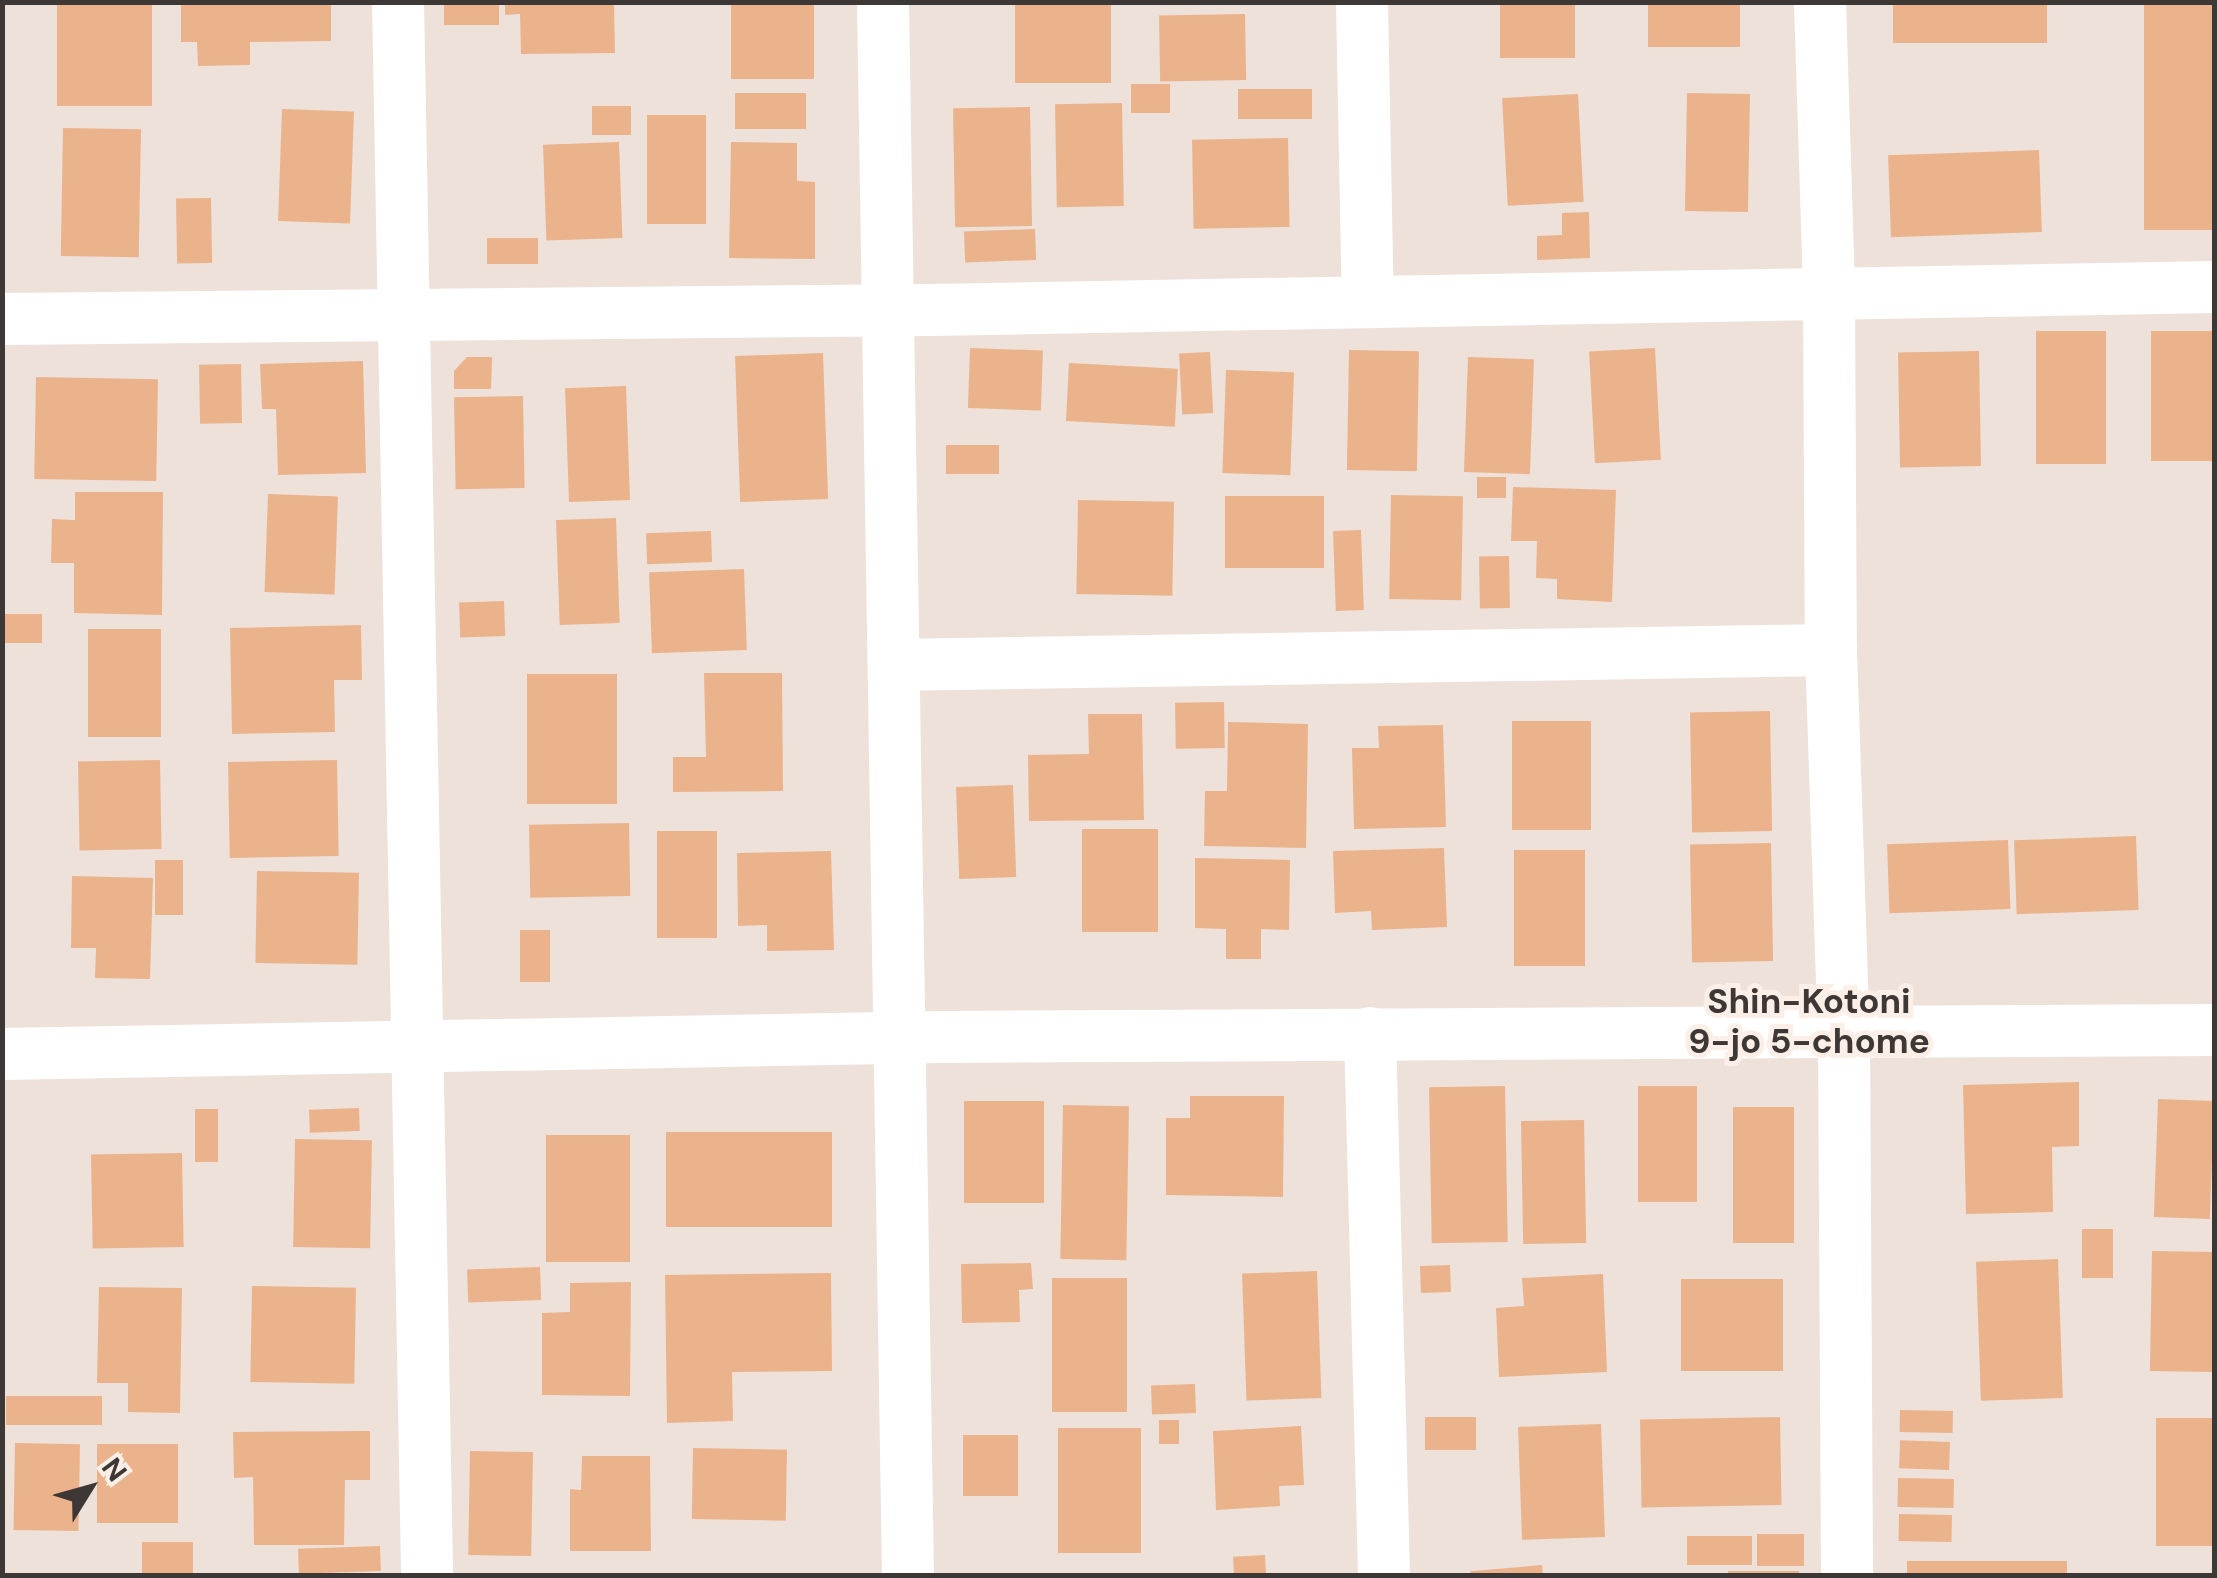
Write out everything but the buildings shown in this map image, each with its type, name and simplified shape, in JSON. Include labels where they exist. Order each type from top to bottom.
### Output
[{"type":"street","points":[[398,2],[427,1576]]},
{"type":"street","points":[[882,2],[908,1576]]},
{"type":"street","points":[[1362,2],[1368,302]]},
{"type":"street","points":[[1820,2],[1829,294],[1831,650],[1844,1034],[1846,1576]]},
{"type":"street","points":[[2,318],[887,310],[2214,287]]},
{"type":"street","points":[[894,666],[1831,650]]},
{"type":"street","points":[[2,1054],[1370,1032],[1844,1034],[2214,1030]]},
{"type":"street","points":[[1370,1032],[1384,1576]]},
{"type":"district","name":"Shin-Kotoni 9-jo 5-chome","points":[[1809,1021]]}]
